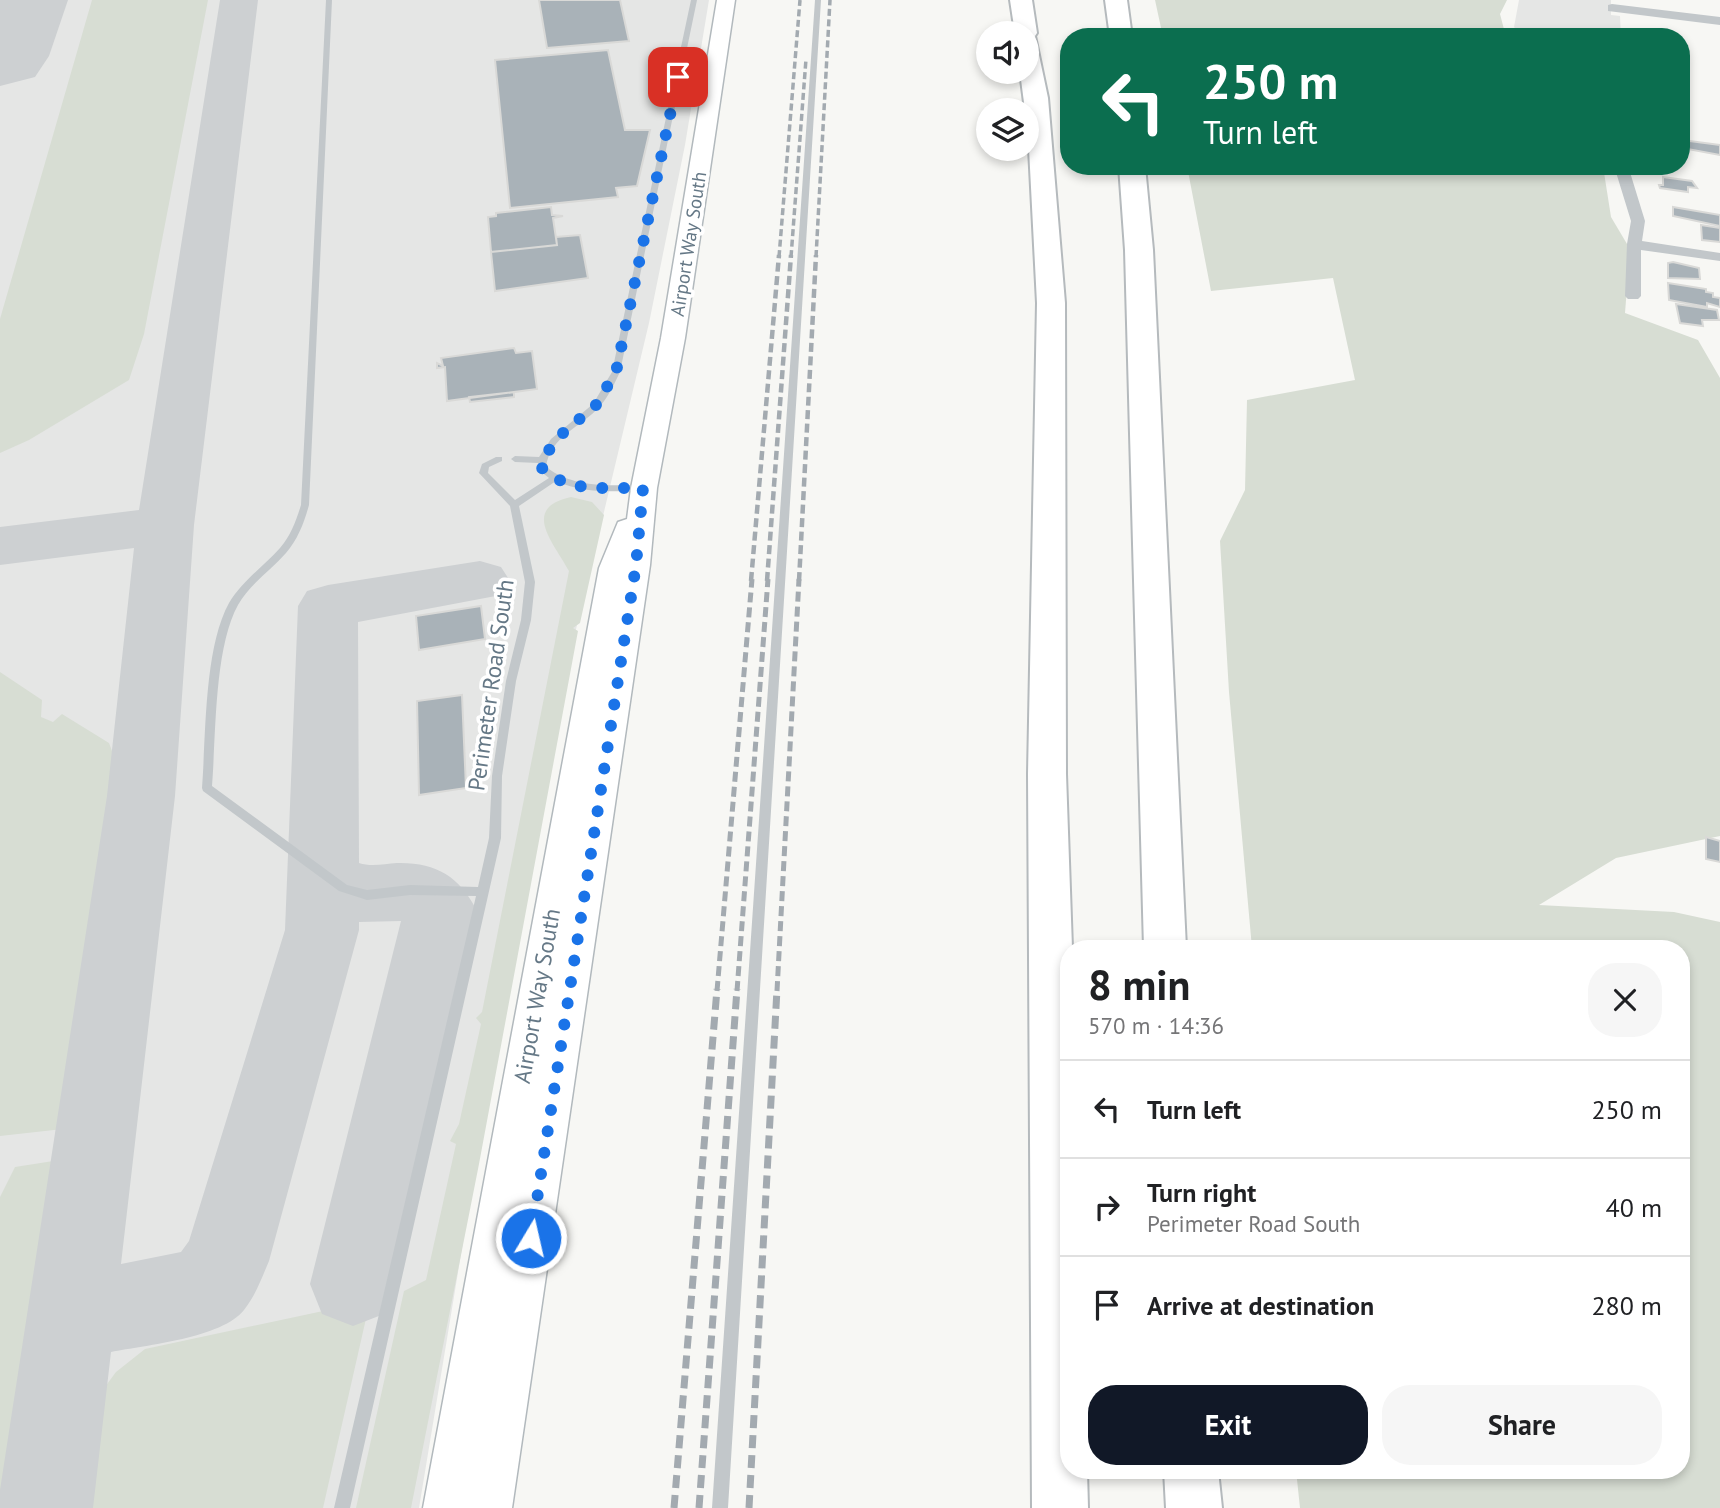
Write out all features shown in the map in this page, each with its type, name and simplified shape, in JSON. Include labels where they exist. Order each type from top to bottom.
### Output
[{"type":"highway","points":[[1021,0],[1024,21]]},
{"type":"highway","points":[[1116,0],[1120,28]]},
{"type":"highway","points":[[1035,84],[1051,303],[1047,774],[1060,1508]]},
{"type":"highway","points":[[1133,175],[1139,250],[1165,940]]},
{"type":"highway","points":[[1192,1479],[1194,1508]]},
{"type":"main road","name":"Airport Way South","points":[[489,1508],[636,565],[643,488],[673,338],[726,0]]},
{"type":"main road","name":"Airport Way South","points":[[446,1508],[613,568],[643,488]]},
{"type":"street","points":[[1612,8],[1720,21]]},
{"type":"street","points":[[1624,175],[1638,222],[1634,244],[1633,296]]},
{"type":"street","points":[[1634,244],[1720,257]]},
{"type":"lane","points":[[329,0],[304,505],[300,528],[283,554],[234,603],[222,631],[207,788],[343,888],[367,895],[410,890],[482,892]]},
{"type":"lane","points":[[643,488],[575,486],[553,479],[542,468],[541,460],[562,434],[596,405],[616,372],[694,0]]},
{"type":"lane","points":[[720,1508],[818,0]]},
{"type":"lane","points":[[499,459],[485,466],[483,473],[513,505],[553,479]]},
{"type":"lane","points":[[515,459],[541,460]]},
{"type":"lane","name":"Perimeter Road South","points":[[342,1508],[495,838],[499,762],[511,681],[526,620],[530,582],[513,505]]},
{"type":"shaded area","points":[[0,0],[709,0],[685,145],[649,323],[573,642],[512,946],[419,1508],[0,1508]]},
{"type":"shaded area","points":[[92,0],[208,0],[144,334],[129,380],[29,440],[0,453],[0,319]]},
{"type":"shaded area","points":[[1155,0],[1507,0],[1500,14],[1504,28],[1161,28]]},
{"type":"shaded area","points":[[1519,0],[1611,0],[1611,15],[1620,16],[1621,28],[1515,28]]},
{"type":"shaded area","points":[[1189,175],[1604,175],[1611,217],[1630,249],[1625,313],[1698,340],[1720,378],[1720,836],[1616,858],[1539,905],[1674,912],[1720,922],[1720,1508],[1300,1508],[1297,1479],[1690,1479],[1690,940],[1251,940],[1229,692],[1220,541],[1245,490],[1247,400],[1355,380],[1333,278],[1211,291]]},
{"type":"shaded area","points":[[571,497],[592,502],[604,515],[580,623],[573,628],[578,631],[479,1164],[411,1508],[356,1508],[404,1291],[426,1280],[456,1144],[450,1141],[459,1124],[481,1024],[476,1018],[482,1012],[569,571],[545,528],[544,518],[547,509],[556,502]]},
{"type":"shaded area","points":[[0,672],[42,700],[41,717],[53,722],[62,714],[109,743],[121,775],[72,1128],[0,1136]]},
{"type":"shaded area","points":[[66,1159],[13,1508],[0,1508],[0,1197],[15,1167]]},
{"type":"shaded area","points":[[370,1301],[323,1508],[74,1508],[85,1414],[116,1372],[145,1349]]},
{"type":"building","points":[[539,0],[620,0],[629,41],[547,48]]},
{"type":"building","points":[[608,50],[625,130],[650,130],[637,186],[616,188],[618,197],[510,208],[495,60]]},
{"type":"building","points":[[1690,141],[1720,145],[1720,155],[1690,149]]},
{"type":"building","points":[[1663,177],[1692,181],[1697,188],[1688,187],[1688,192],[1660,188],[1659,185],[1663,185]]},
{"type":"building","points":[[551,207],[552,215],[563,216],[553,218],[557,245],[491,252],[488,217],[496,216],[496,213]]},
{"type":"building","points":[[1673,207],[1720,215],[1720,226],[1673,216]]},
{"type":"building","points":[[1701,225],[1720,228],[1720,242],[1702,240]]},
{"type":"building","points":[[580,235],[588,278],[495,291],[491,252],[557,245],[556,237]]},
{"type":"building","points":[[1668,263],[1699,268],[1700,279],[1668,278]]},
{"type":"building","points":[[1668,283],[1706,289],[1706,292],[1713,293],[1713,297],[1720,298],[1720,307],[1707,303],[1707,307],[1669,300]]},
{"type":"building","points":[[1676,304],[1717,310],[1719,320],[1702,320],[1703,326],[1680,323]]},
{"type":"building","points":[[514,348],[516,353],[532,351],[537,389],[447,401],[445,367],[437,368],[437,363],[443,366],[441,358]]},
{"type":"building","points":[[514,392],[514,397],[470,402],[469,397]]},
{"type":"building","points":[[481,606],[485,639],[419,650],[416,616]]},
{"type":"building","points":[[462,695],[466,788],[419,795],[417,701]]},
{"type":"building","points":[[1706,837],[1720,841],[1720,862],[1706,859]]},
{"type":"taxiway","points":[[165,525],[239,0]]},
{"type":"taxiway","points":[[0,546],[165,525]]},
{"type":"taxiway","points":[[45,1508],[141,796],[165,525]]},
{"type":"taxiway","points":[[71,1317],[201,1291],[213,1281],[226,1261],[322,930],[328,606],[480,581]]},
{"type":"taxiway","points":[[339,885],[365,894],[418,893],[430,899],[440,909],[353,1284]]},
{"type":"runway","points":[[0,56],[21,0]]},
{"type":"railway","points":[[779,257],[800,0]]},
{"type":"railway","points":[[816,257],[830,0]]},
{"type":"railway","points":[[791,257],[806,59]]},
{"type":"railway","points":[[751,581],[779,255]]},
{"type":"railway","points":[[767,581],[791,255]]},
{"type":"railway","points":[[799,581],[816,255]]},
{"type":"railway","points":[[717,991],[752,579]]},
{"type":"railway","points":[[737,991],[768,579]]},
{"type":"railway","points":[[777,991],[799,579]]},
{"type":"railway","points":[[674,1508],[717,989]]},
{"type":"railway","points":[[699,1508],[737,989]]},
{"type":"railway","points":[[749,1508],[777,989]]},
{"type":"route","points":[[531,1238],[636,565],[643,488],[575,486],[553,479],[542,468],[541,460],[562,434],[596,405],[616,372],[678,77]]}]
